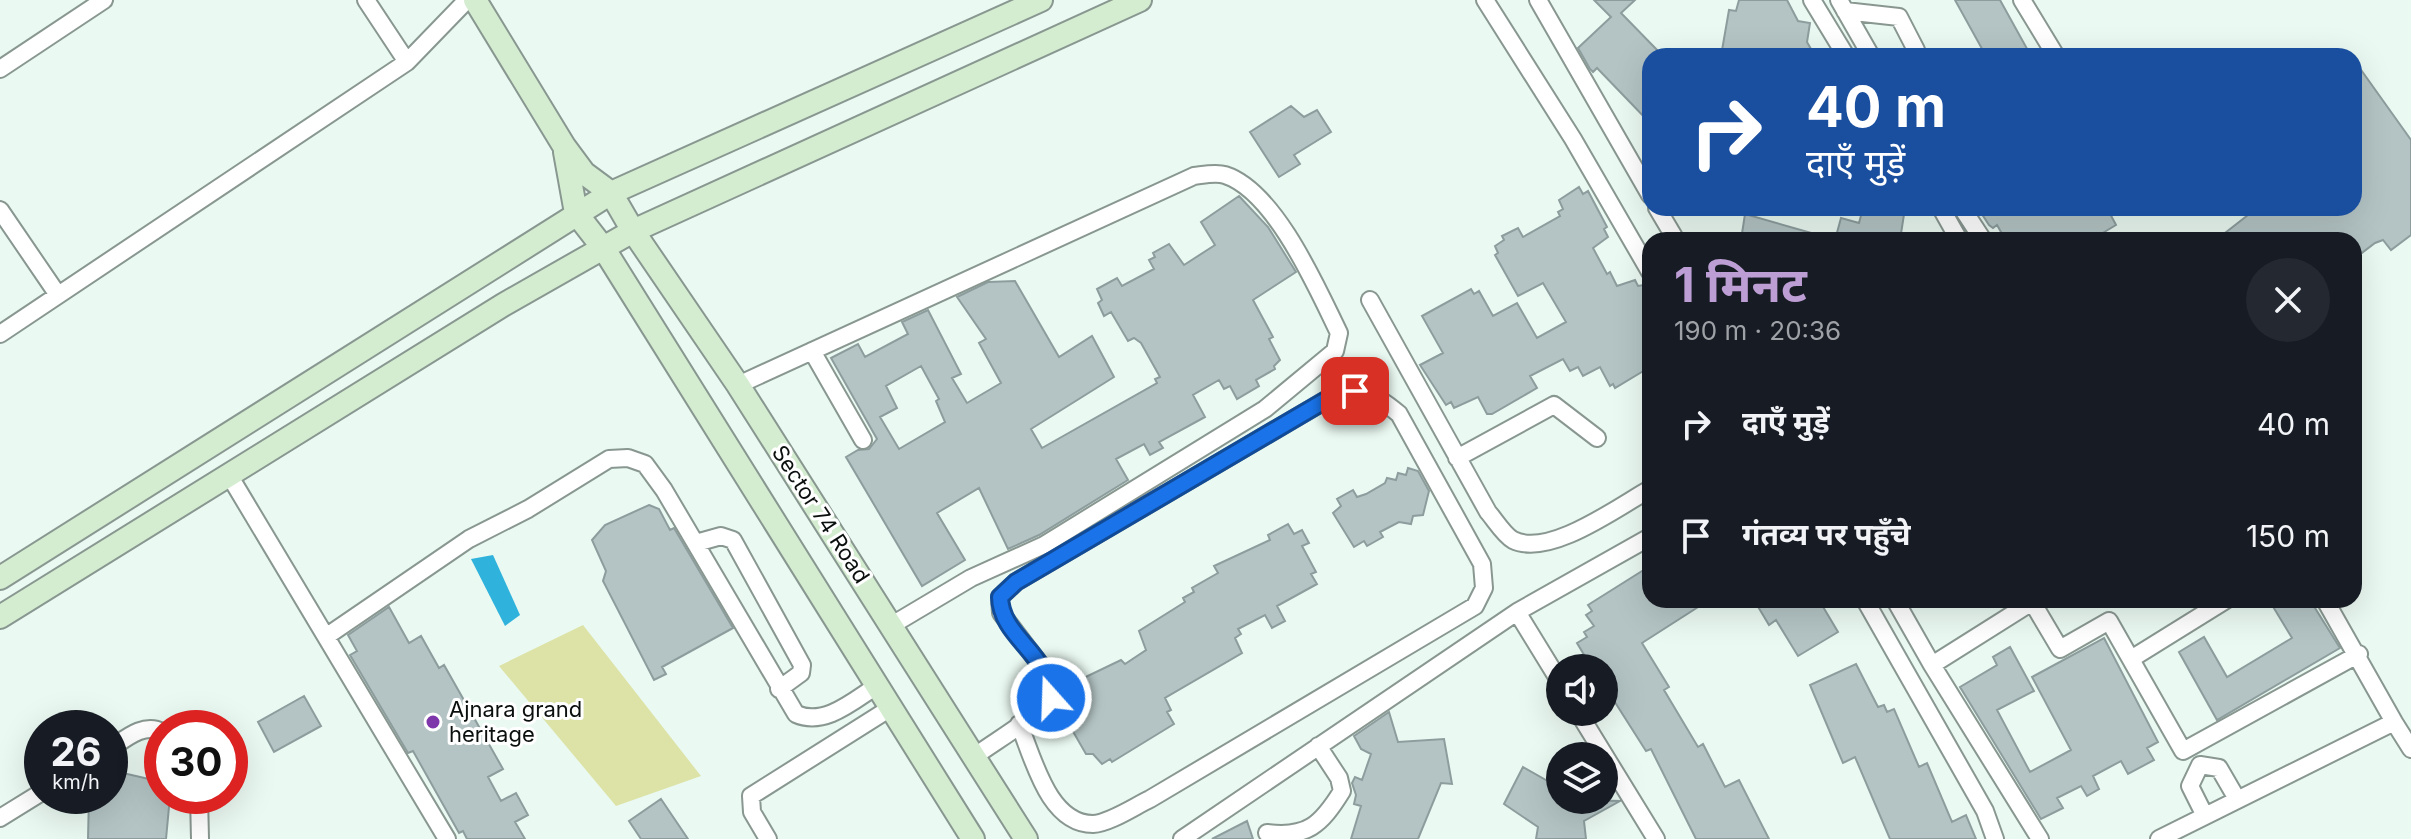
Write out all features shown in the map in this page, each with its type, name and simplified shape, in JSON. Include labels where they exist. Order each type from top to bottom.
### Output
[{"type":"street","points":[[0,69],[104,0]]},
{"type":"street","points":[[366,0],[407,62]]},
{"type":"street","points":[[0,334],[407,62],[467,0]]},
{"type":"street","points":[[475,0],[564,146],[584,173],[611,193]]},
{"type":"street","points":[[0,578],[611,193],[1041,0]]},
{"type":"street","points":[[0,617],[503,305],[633,231],[1140,0]]},
{"type":"street","points":[[1485,0],[1573,139],[1642,258]]},
{"type":"street","points":[[1538,0],[1642,181]]},
{"type":"street","points":[[1812,0],[1841,48]]},
{"type":"street","points":[[2022,0],[2051,48]]},
{"type":"street","points":[[1842,5],[1866,48]]},
{"type":"street","points":[[1842,5],[1899,17],[1915,48]]},
{"type":"street","points":[[564,146],[576,213]]},
{"type":"street","points":[[738,385],[1194,176],[1222,173],[1242,183],[1264,202],[1339,333],[1335,351],[1265,409],[1044,545],[971,578],[892,625]]},
{"type":"street","name":"Sector 74 Road","points":[[611,193],[633,231],[738,385],[1026,839]]},
{"type":"street","points":[[0,210],[58,295]]},
{"type":"street","name":"Sector 74 Road","points":[[576,213],[604,249],[973,839]]},
{"type":"street","points":[[1370,300],[1488,512],[1512,540],[1534,545],[1568,536],[1642,494]]},
{"type":"street","points":[[812,351],[863,440]]},
{"type":"street","points":[[975,756],[1051,698],[1051,679],[1001,613],[1000,597],[1016,582],[1326,400],[1355,391],[1378,397],[1399,414],[1482,564],[1484,588],[1475,606],[1150,799],[1095,824],[1072,819],[1052,801],[1019,724]]},
{"type":"street","points":[[1457,458],[1554,405],[1597,438]]},
{"type":"street","points":[[327,636],[469,539],[528,509],[609,459],[628,458],[645,464],[696,543],[796,714],[807,719],[824,718],[878,685]]},
{"type":"street","points":[[229,475],[447,839]]},
{"type":"street","points":[[696,543],[721,536],[733,540],[802,665],[801,673],[779,689]]},
{"type":"street","points":[[1182,839],[1517,612],[1642,542]]},
{"type":"street","points":[[1870,608],[1985,811],[1995,839]]},
{"type":"street","points":[[1900,608],[2040,839]]},
{"type":"street","points":[[1932,665],[2020,608]]},
{"type":"street","points":[[2035,608],[2060,649],[2109,621],[2183,751],[2359,654]]},
{"type":"street","points":[[2131,659],[2213,608]]},
{"type":"street","points":[[2330,608],[2411,749]]},
{"type":"street","points":[[1517,612],[1546,659]]},
{"type":"street","points":[[768,839],[752,812],[751,796],[892,707]]},
{"type":"street","points":[[824,718],[837,741]]},
{"type":"street","points":[[2159,839],[2394,722]]},
{"type":"street","points":[[1587,726],[1656,839]]},
{"type":"street","points":[[1267,833],[1293,836],[1307,829],[1342,791],[1339,778],[1318,746]]},
{"type":"street","points":[[2190,747],[2200,765]]},
{"type":"street","points":[[2200,765],[2219,768],[2237,799]]},
{"type":"street","points":[[2200,765],[2190,786],[2205,816]]},
{"type":"street","points":[[0,818],[24,803]]},
{"type":"street","points":[[199,814],[200,839]]},
{"type":"green space","points":[[583,625],[701,776],[616,806],[499,666]]},
{"type":"water","points":[[493,555],[520,615],[505,626],[471,559]]},
{"type":"building","points":[[1594,0],[1635,0],[1621,13],[1655,48],[1642,48],[1642,115],[1597,68],[1593,72],[1590,69],[1578,48],[1611,17]]},
{"type":"building","points":[[1739,0],[1787,0],[1798,21],[1810,23],[1807,42],[1810,48],[1722,48],[1729,10],[1736,11]]},
{"type":"building","points":[[1955,0],[2000,0],[2027,48],[1982,48]]},
{"type":"building","points":[[2362,71],[2411,140],[2411,235],[2391,250],[2383,240],[2362,253],[2362,232],[2226,232],[2247,216],[2362,216]]},
{"type":"building","points":[[1291,106],[1304,117],[1317,110],[1331,132],[1294,155],[1300,164],[1279,177],[1250,132]]},
{"type":"building","points":[[1579,187],[1583,194],[1588,191],[1607,227],[1604,229],[1608,237],[1593,248],[1607,274],[1610,272],[1617,286],[1635,280],[1638,286],[1642,285],[1642,372],[1615,388],[1613,384],[1610,386],[1600,367],[1583,376],[1578,367],[1570,371],[1563,359],[1530,376],[1537,388],[1492,414],[1487,414],[1478,397],[1454,408],[1451,402],[1446,405],[1420,365],[1443,353],[1422,316],[1471,289],[1474,294],[1479,291],[1493,316],[1517,303],[1537,338],[1566,322],[1543,283],[1518,296],[1495,255],[1498,253],[1495,246],[1504,240],[1502,236],[1518,228],[1523,237],[1560,216],[1558,212],[1563,209],[1559,200]]},
{"type":"building","points":[[1239,196],[1268,227],[1296,272],[1253,300],[1273,337],[1269,339],[1280,360],[1275,369],[1256,380],[1259,386],[1237,399],[1230,386],[1224,389],[1219,380],[1193,395],[1205,417],[1159,442],[1163,448],[1150,455],[1144,444],[1116,459],[1128,480],[1039,535],[1008,549],[979,488],[937,513],[965,560],[922,586],[846,457],[858,450],[869,449],[877,439],[831,358],[858,344],[865,357],[908,334],[902,322],[928,310],[961,374],[952,378],[967,403],[1001,383],[979,343],[986,339],[957,297],[988,282],[1015,281],[1059,357],[1092,336],[1114,377],[1031,429],[1042,448],[1157,383],[1155,379],[1160,377],[1141,343],[1134,338],[1128,341],[1111,312],[1104,316],[1098,303],[1102,300],[1097,289],[1117,278],[1122,286],[1154,269],[1149,260],[1155,257],[1153,253],[1169,244],[1184,265],[1215,245],[1201,222]],"holes":[[[921,366],[939,399],[936,401],[945,422],[899,449],[880,417],[897,408],[886,386]]]},
{"type":"building","points":[[1745,216],[1752,216],[1808,232],[1742,232]]},
{"type":"building","points":[[1861,216],[1904,216],[1901,232],[1837,232],[1841,218],[1859,223]]},
{"type":"building","points":[[1983,216],[2111,216],[2116,225],[2104,232],[2001,232],[1997,225],[1993,228]]},
{"type":"building","points":[[1408,468],[1418,471],[1429,491],[1423,515],[1413,516],[1411,524],[1399,522],[1380,532],[1383,537],[1367,546],[1364,541],[1354,547],[1333,513],[1341,506],[1337,499],[1353,490],[1357,497],[1366,494],[1385,483],[1387,478],[1396,480],[1398,473],[1406,475]]},
{"type":"building","points":[[649,505],[659,509],[670,530],[674,528],[733,628],[662,667],[666,674],[654,680],[603,581],[606,571],[592,540],[605,525]]},
{"type":"building","points":[[1288,524],[1294,534],[1302,530],[1309,543],[1302,546],[1316,572],[1311,574],[1317,584],[1277,606],[1285,621],[1272,628],[1265,615],[1238,629],[1241,634],[1235,638],[1242,653],[1165,698],[1171,710],[1167,712],[1174,724],[1112,762],[1110,759],[1102,764],[1093,754],[1086,754],[1071,728],[1066,730],[1054,711],[1075,694],[1069,685],[1121,660],[1125,664],[1146,650],[1139,631],[1185,602],[1183,598],[1194,592],[1192,588],[1218,573],[1214,566],[1270,540],[1268,535]]},
{"type":"building","points":[[1642,571],[1642,608],[1697,608],[1642,643],[1669,687],[1664,690],[1698,747],[1703,744],[1725,787],[1739,780],[1769,839],[1696,839],[1651,749],[1646,751],[1618,707],[1618,654],[1584,654],[1577,643],[1587,637],[1584,632],[1594,626],[1586,615],[1592,611],[1588,605]]},
{"type":"building","name":"Ajnara grand heritage","points":[[389,607],[409,643],[421,636],[439,668],[444,665],[503,769],[488,777],[501,801],[516,793],[528,815],[515,822],[525,839],[467,839],[463,831],[459,833],[413,751],[408,753],[350,655],[357,651],[348,635]]},
{"type":"building","points":[[1759,608],[1824,608],[1838,632],[1798,656],[1776,620],[1769,625]]},
{"type":"building","points":[[2274,608],[2315,608],[2340,648],[2217,720],[2179,652],[2204,637],[2227,677],[2292,638]]},
{"type":"building","points":[[2104,638],[2158,742],[2147,748],[2154,760],[2128,774],[2121,761],[2093,776],[2099,789],[2087,796],[2081,786],[2057,798],[2063,808],[2041,819],[1960,687],[1997,665],[1993,657],[2010,647],[2034,691],[1997,710],[2030,772],[2071,750],[2032,677]]},
{"type":"building","points":[[1856,664],[1878,707],[1884,705],[1887,712],[1894,709],[1919,767],[1927,763],[1952,822],[1966,815],[1976,839],[1890,839],[1855,757],[1843,763],[1810,685]]},
{"type":"building","points":[[304,696],[321,726],[274,752],[258,722]]},
{"type":"building","points":[[1389,712],[1398,742],[1444,739],[1452,784],[1441,783],[1418,839],[1351,839],[1361,806],[1354,804],[1356,795],[1352,783],[1355,777],[1362,780],[1371,754],[1361,749],[1354,736]]},
{"type":"building","points":[[1523,767],[1546,780],[1546,814],[1597,814],[1584,821],[1586,839],[1536,839],[1538,827],[1504,804]]},
{"type":"building","points":[[128,774],[144,778],[144,814],[168,814],[166,839],[88,839],[89,814],[128,814]]},
{"type":"building","points":[[661,799],[688,839],[641,839],[629,821]]},
{"type":"building","points":[[1247,821],[1253,839],[1212,839]]},
{"type":"place","name":"Ajnara grand heritage","points":[[433,722]]},
{"type":"route","points":[[1051,698],[1051,679],[1001,613],[1000,597],[1016,582],[1326,400],[1355,391]]}]
